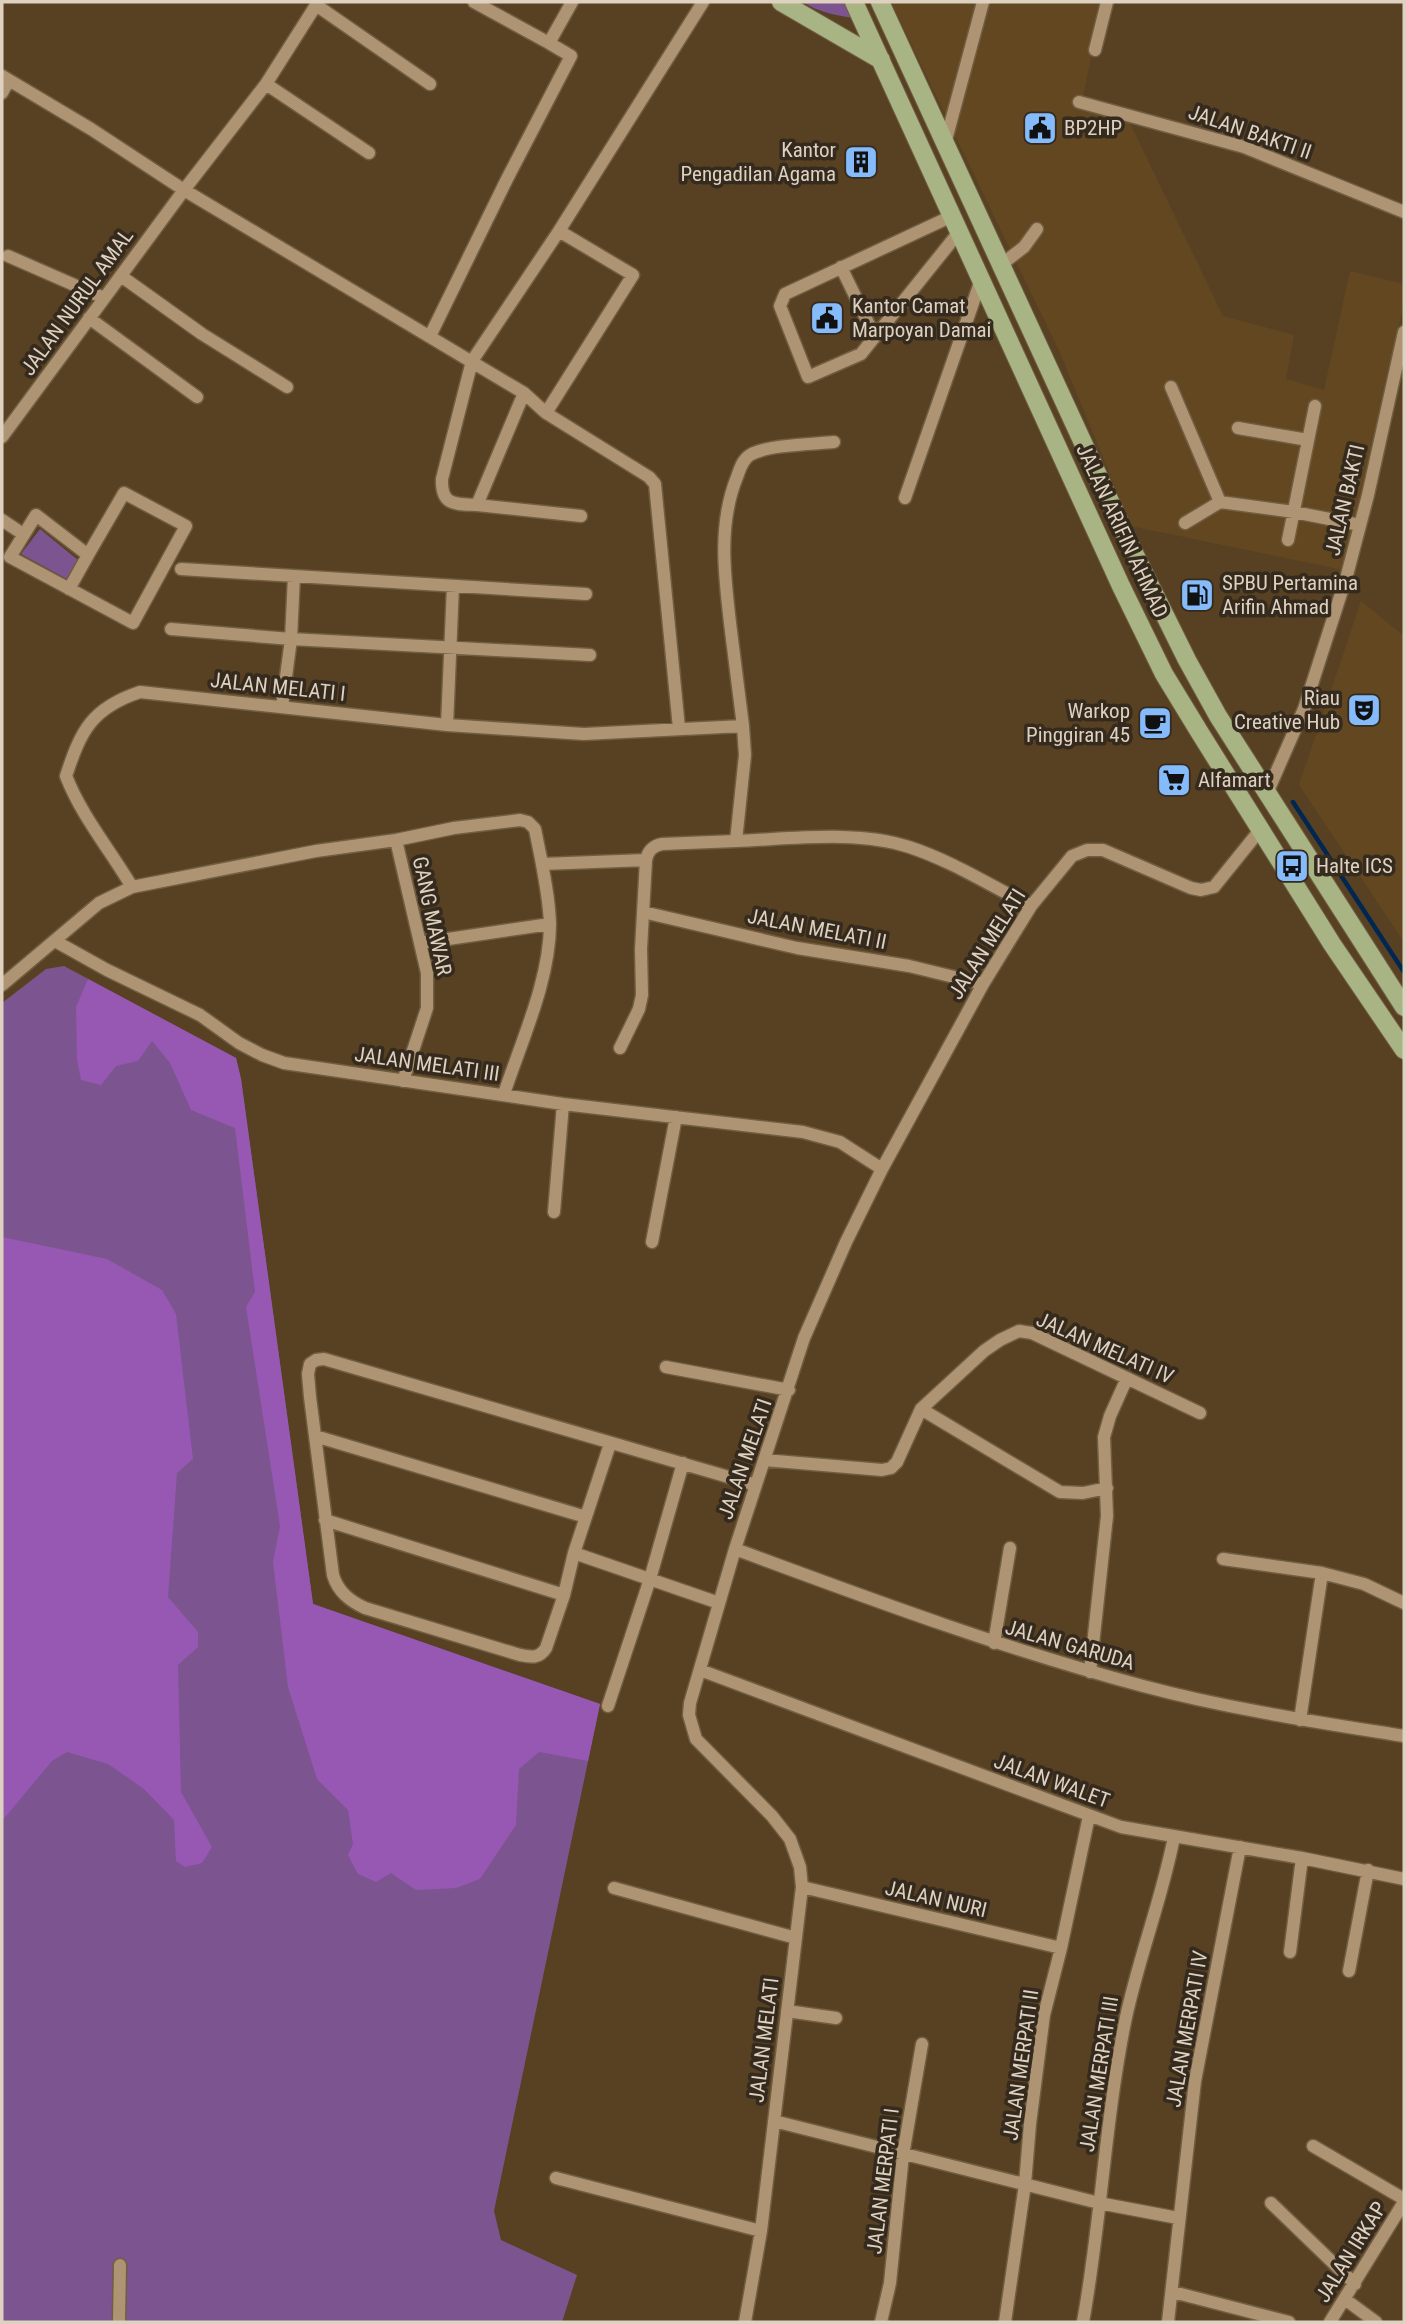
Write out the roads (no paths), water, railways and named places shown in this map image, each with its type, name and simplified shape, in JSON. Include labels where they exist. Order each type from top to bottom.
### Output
[{"type":"main road","points":[[781,2],[881,60]]},
{"type":"main road","name":"JALAN ARIFIN AHMAD","points":[[854,2],[1121,586],[1164,674],[1332,944],[1404,1050]]},
{"type":"main road","name":"JALAN ARIFIN AHMAD","points":[[880,2],[946,140],[1131,547],[1187,660],[1218,716],[1404,1007]]},
{"type":"main road","points":[[1045,421],[1068,409]]},
{"type":"street","points":[[430,336],[571,56],[474,2]]},
{"type":"street","points":[[549,43],[572,2]]},
{"type":"street","points":[[581,516],[452,503],[445,497],[442,479],[472,361],[559,231],[703,2]]},
{"type":"street","points":[[946,140],[984,2]]},
{"type":"street","points":[[1096,50],[1107,2]]},
{"type":"street","points":[[317,3],[430,84]]},
{"type":"street","name":"JALAN NURUL AMAL","points":[[2,437],[184,190],[266,84],[317,3]]},
{"type":"street","points":[[2,93],[5,78],[91,129],[184,190],[524,393],[546,413],[649,477],[655,484],[679,728]]},
{"type":"street","points":[[266,84],[369,153]]},
{"type":"street","name":"JALAN BAKTI II","points":[[1079,102],[1244,147],[1404,212]]},
{"type":"street","points":[[956,224],[861,354],[808,377],[780,306],[785,294],[841,267],[956,224]]},
{"type":"street","points":[[1002,264],[1024,247],[1037,229]]},
{"type":"street","points":[[546,413],[633,275],[559,231]]},
{"type":"street","points":[[8,256],[104,298]]},
{"type":"street","points":[[841,267],[875,337]]},
{"type":"street","points":[[121,276],[202,334],[287,387]]},
{"type":"street","points":[[905,498],[981,280]]},
{"type":"street","points":[[89,318],[197,397]]},
{"type":"street","name":"JALAN BAKTI","points":[[1268,791],[1304,709],[1347,575],[1399,372],[1404,332]]},
{"type":"street","points":[[1171,387],[1220,502]]},
{"type":"street","points":[[477,505],[524,393]]},
{"type":"street","points":[[1288,540],[1315,406]]},
{"type":"street","points":[[1238,428],[1308,440]]},
{"type":"street","points":[[736,841],[745,755],[726,587],[724,551],[729,502],[744,459],[753,453],[834,442]]},
{"type":"street","points":[[69,589],[124,493],[186,526],[134,623],[69,589],[10,557],[36,515],[88,555]]},
{"type":"street","points":[[1185,523],[1220,502],[1294,512],[1360,525]]},
{"type":"street","points":[[2,520],[23,534]]},
{"type":"street","points":[[181,569],[586,594]]},
{"type":"street","points":[[282,708],[291,639],[294,576]]},
{"type":"street","points":[[447,725],[453,586]]},
{"type":"street","points":[[171,629],[291,639],[590,656]]},
{"type":"street","name":"JALAN MELATI I","points":[[132,887],[79,806],[66,776],[78,741],[90,723],[105,707],[140,692],[447,725],[584,734],[743,726]]},
{"type":"street","points":[[2,985],[99,904],[132,887],[316,851],[396,840],[454,828],[524,821],[535,829],[550,924],[541,985],[504,1094]]},
{"type":"street","name":"JALAN MELATI","points":[[745,2322],[761,2231],[802,1887],[797,1854],[783,1829],[696,1739],[689,1715],[735,1549],[804,1338],[883,1169],[983,984],[1031,906],[1072,856],[1094,849],[1112,853],[1191,888],[1206,890],[1219,882],[1260,830]]},
{"type":"street","points":[[620,1048],[639,1009],[642,995],[646,860],[649,851],[657,845],[831,838],[885,842],[908,847],[951,865],[1031,906]]},
{"type":"street","name":"GANG MAWAR","points":[[396,840],[427,973],[427,1008],[403,1081]]},
{"type":"street","points":[[542,864],[646,860]]},
{"type":"street","name":"JALAN MELATI II","points":[[643,912],[797,948],[909,966],[983,984]]},
{"type":"street","points":[[421,943],[550,924]]},
{"type":"street","name":"JALAN MELATI III","points":[[55,941],[107,970],[200,1015],[239,1043],[284,1063],[563,1104],[803,1132],[852,1148],[883,1169]]},
{"type":"street","points":[[554,1212],[563,1104]]},
{"type":"street","points":[[652,1242],[676,1117]]},
{"type":"street","name":"JALAN MELATI IV","points":[[764,1460],[887,1470],[897,1462],[921,1409],[984,1351],[1019,1331],[1032,1333],[1200,1413]]},
{"type":"street","points":[[610,1444],[573,1553],[564,1595],[546,1648],[535,1657],[520,1655],[365,1608],[348,1599],[335,1583],[325,1520],[309,1368],[313,1361],[324,1359],[756,1485]]},
{"type":"street","points":[[666,1367],[789,1390]]},
{"type":"street","points":[[1090,1672],[1103,1563],[1107,1488],[1104,1437],[1127,1378]]},
{"type":"street","points":[[921,1409],[1060,1492],[1083,1493],[1107,1488]]},
{"type":"street","points":[[315,1436],[586,1517]]},
{"type":"street","points":[[608,1706],[650,1579],[683,1463]]},
{"type":"street","points":[[325,1520],[564,1595]]},
{"type":"street","points":[[993,1643],[1010,1548]]},
{"type":"street","name":"JALAN GARUDA","points":[[735,1549],[993,1643],[1090,1672],[1179,1695],[1300,1720],[1404,1736]]},
{"type":"street","points":[[573,1553],[719,1603]]},
{"type":"street","points":[[1223,1559],[1322,1573],[1364,1584],[1404,1603]]},
{"type":"street","points":[[1300,1720],[1322,1573]]},
{"type":"street","name":"JALAN WALET","points":[[700,1670],[1131,1830],[1302,1858],[1404,1879]]},
{"type":"street","name":"JALAN MERPATI II","points":[[1006,2322],[1044,2015],[1089,1816]]},
{"type":"street","name":"JALAN MERPATI III","points":[[1083,2322],[1125,2022],[1174,1837]]},
{"type":"street","name":"JALAN MERPATI IV","points":[[1168,2322],[1195,2081],[1240,1847]]},
{"type":"street","points":[[1290,1952],[1302,1858]]},
{"type":"street","points":[[1349,1971],[1368,1870]]},
{"type":"street","name":"JALAN NURI","points":[[802,1887],[1061,1948]]},
{"type":"street","points":[[614,1888],[796,1938]]},
{"type":"street","points":[[786,2011],[836,2018]]},
{"type":"street","name":"JALAN MERPATI I","points":[[881,2322],[890,2283],[903,2155],[922,2044]]},
{"type":"street","points":[[774,2121],[1099,2203],[1178,2218]]},
{"type":"street","points":[[1313,2146],[1404,2203]]},
{"type":"street","points":[[555,2178],[761,2231]]},
{"type":"street","points":[[1271,2203],[1355,2284]]},
{"type":"street","name":"JALAN IRKAP","points":[[1330,2322],[1404,2203]]},
{"type":"street","points":[[119,2322],[120,2264]]},
{"type":"street","points":[[1173,2292],[1289,2322]]},
{"type":"street","points":[[1346,2300],[1376,2322]]},
{"type":"waterway","points":[[1293,802],[1404,972]]},
{"type":"place","name":"BP2HP","points":[[1040,128]]},
{"type":"place","name":"Kantor Pengadilan Agama","points":[[861,162]]},
{"type":"place","name":"Kantor Camat Marpoyan Damai","points":[[827,318]]},
{"type":"place","name":"SPBU Pertamina Arifin Ahmad","points":[[1197,595]]},
{"type":"place","name":"Riau Creative Hub","points":[[1364,710]]},
{"type":"place","name":"Warkop Pinggiran 45","points":[[1155,723]]},
{"type":"place","name":"Alfamart","points":[[1174,780]]},
{"type":"place","name":"Halte ICS","points":[[1292,866]]}]
